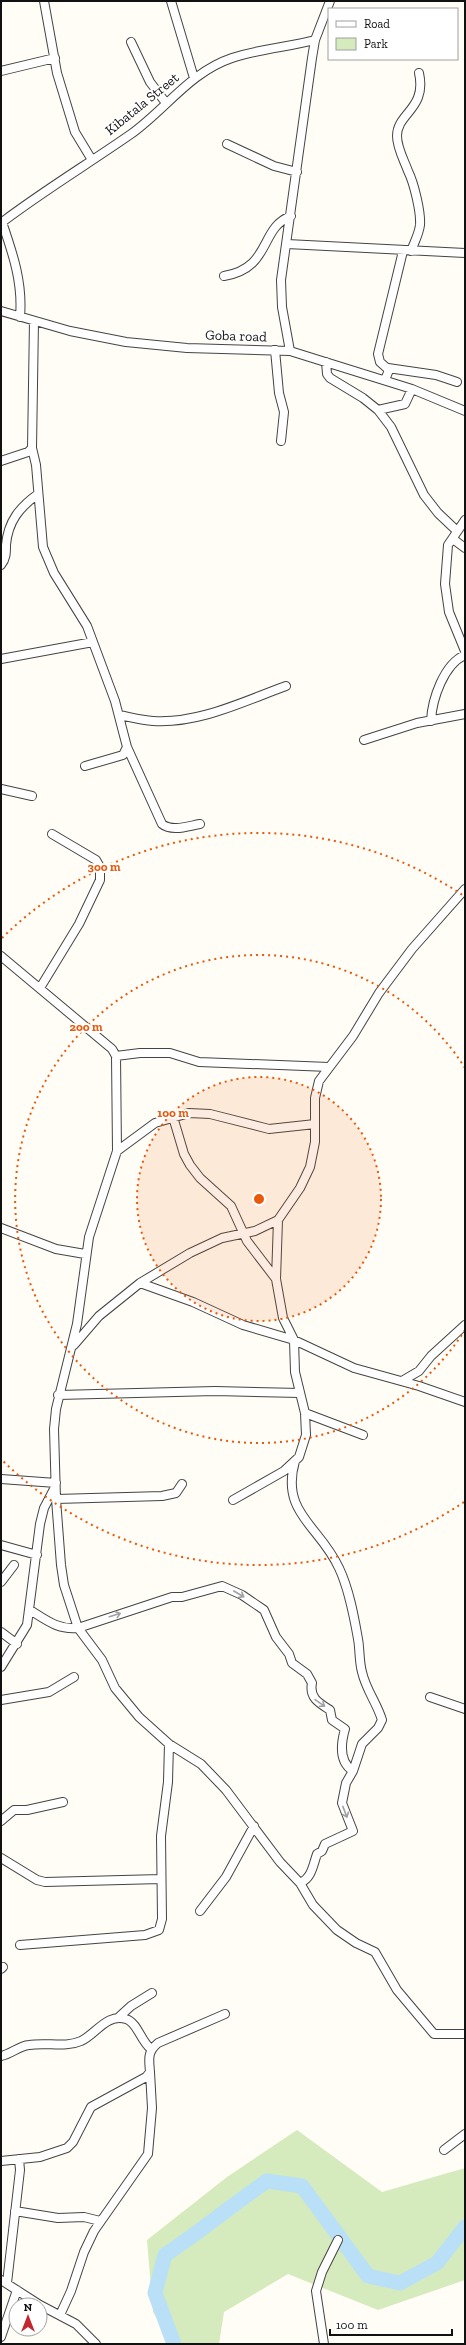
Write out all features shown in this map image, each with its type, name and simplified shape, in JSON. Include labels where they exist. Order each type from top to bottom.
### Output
[{"type":"street","points":[[44,1],[57,73],[76,132],[92,160]]},
{"type":"street","points":[[171,1],[194,78]]},
{"type":"street","points":[[290,351],[282,307],[281,280],[297,172],[306,93],[315,40],[330,1]]},
{"type":"street","name":"Kibatala Street","points":[[2,223],[32,199],[132,133],[194,78],[233,58],[315,40]]},
{"type":"street","points":[[131,42],[150,82],[166,103]]},
{"type":"street","points":[[1,71],[55,58]]},
{"type":"street","points":[[419,72],[422,92],[399,127],[397,136],[400,151],[410,175],[420,217],[418,233],[407,251],[378,354],[380,362],[388,368],[436,375],[457,382]]},
{"type":"street","points":[[227,144],[274,166],[297,172]]},
{"type":"street","points":[[224,276],[244,269],[260,256],[274,226],[280,220],[291,216]]},
{"type":"street","points":[[2,223],[18,270],[22,296],[20,317]]},
{"type":"street","points":[[287,244],[465,253]]},
{"type":"street","name":"Goba road","points":[[1,312],[70,331],[126,342],[187,348],[290,351],[412,389],[465,410]]},
{"type":"street","points":[[34,321],[32,448],[36,465],[43,547],[46,557],[87,626],[119,715],[127,747],[162,824],[167,828],[200,824]]},
{"type":"street","points":[[275,350],[278,386],[284,412],[282,441]]},
{"type":"street","points":[[326,362],[327,374],[330,378],[363,398],[378,410],[391,427],[424,495],[457,531]]},
{"type":"street","points":[[384,380],[389,372],[388,368]]},
{"type":"street","points":[[378,410],[405,404],[412,389]]},
{"type":"street","points":[[1,462],[28,452],[32,448]]},
{"type":"street","points":[[1,565],[4,562],[8,537],[16,515],[22,506],[38,494]]},
{"type":"street","points":[[465,520],[457,531],[446,553],[446,599],[452,624],[465,651]]},
{"type":"street","points":[[453,539],[465,548]]},
{"type":"street","points":[[1,659],[93,642]]},
{"type":"street","points":[[431,721],[434,700],[451,664],[465,655]]},
{"type":"street","points":[[119,715],[153,721],[199,716],[226,710],[286,686]]},
{"type":"street","points":[[364,740],[431,721],[465,714]]},
{"type":"street","points":[[85,766],[123,755],[127,747]]},
{"type":"street","points":[[1,789],[32,796]]},
{"type":"street","points":[[40,988],[79,924],[100,880],[100,867],[96,860],[52,834]]},
{"type":"street","points":[[72,1348],[99,1316],[140,1283],[190,1253],[222,1238],[244,1232],[255,1231],[278,1220],[300,1188],[310,1167],[315,1142],[315,1098],[319,1081],[353,1036],[379,993],[412,949],[465,889]]},
{"type":"street","points":[[1,956],[112,1049],[116,1056],[117,1151],[89,1237],[85,1254],[77,1324],[72,1348],[58,1395],[54,1429],[56,1499],[64,1585],[78,1628],[102,1660],[115,1688],[139,1718],[169,1744],[201,1764],[226,1790],[280,1862],[300,1883],[313,1905],[337,1930],[356,1943],[375,1952],[397,1990],[434,2034],[465,2034]]},
{"type":"street","points":[[116,1056],[140,1053],[170,1053],[199,1062],[329,1067]]},
{"type":"street","points":[[117,1151],[155,1123],[189,1113],[210,1114],[269,1129],[315,1124]]},
{"type":"street","points":[[173,1117],[184,1154],[190,1166],[200,1178],[231,1206],[250,1247],[276,1280]]},
{"type":"street","points":[[233,1500],[284,1471],[299,1457],[306,1435],[304,1413],[296,1372],[294,1340],[283,1318],[276,1280],[278,1220]]},
{"type":"street","points":[[1,1228],[56,1249],[85,1254]]},
{"type":"street","points":[[140,1283],[199,1304],[243,1325],[294,1340],[354,1368],[402,1381],[465,1402]]},
{"type":"street","points":[[402,1381],[419,1371],[430,1356],[465,1325]]},
{"type":"street","points":[[58,1395],[215,1391],[300,1393]]},
{"type":"street","points":[[304,1413],[363,1435]]},
{"type":"street","points":[[295,1461],[291,1487],[295,1505],[320,1536],[340,1569],[358,1639],[362,1672],[370,1696],[382,1720],[378,1728],[362,1744],[353,1771],[346,1783],[342,1803],[352,1830],[325,1844],[322,1851],[317,1854],[310,1875],[306,1881],[300,1883]]},
{"type":"street","points":[[1,1479],[56,1485]]},
{"type":"street","points":[[56,1499],[162,1496],[176,1493],[182,1484]]},
{"type":"street","points":[[1,1667],[17,1644],[27,1625],[37,1555],[38,1536],[44,1508],[56,1485]]},
{"type":"street","points":[[1,1545],[37,1555]]},
{"type":"street","points":[[1,1582],[14,1565]]},
{"type":"street","points":[[30,1610],[56,1626],[67,1629],[78,1628],[172,1597],[190,1596],[216,1586],[236,1592],[264,1610],[276,1637],[289,1654],[292,1663],[306,1674],[312,1683],[311,1690],[313,1698],[330,1710],[332,1720],[345,1729],[342,1740],[343,1754],[349,1768],[353,1771]]},
{"type":"street","points":[[1,1632],[17,1644]]},
{"type":"street","points":[[1,1700],[50,1692],[74,1677]]},
{"type":"street","points":[[430,1697],[465,1709]]},
{"type":"street","points":[[20,1945],[156,1932],[159,1930],[162,1919],[161,1836],[168,1782],[169,1744]]},
{"type":"street","points":[[1,1821],[14,1810],[27,1810],[63,1802]]},
{"type":"street","points":[[200,1911],[226,1877],[254,1826]]},
{"type":"street","points":[[1,1858],[37,1880],[45,1882],[161,1879]]},
{"type":"street","points":[[1,2056],[28,2045],[72,2044],[90,2035],[105,2022],[119,2017],[131,2006],[152,1993]]},
{"type":"street","points":[[60,2315],[71,2291],[84,2252],[100,2221],[148,2154],[152,2108],[150,2048],[158,2043],[225,2014]]},
{"type":"street","points":[[119,2017],[128,2019],[135,2026],[144,2044],[150,2048]]},
{"type":"street","points":[[1,2161],[40,2157],[67,2148],[73,2142],[91,2107],[98,2101],[124,2090],[146,2077],[150,2072]]},
{"type":"street","points":[[444,2150],[465,2134]]},
{"type":"street","points":[[19,2159],[20,2170],[15,2211],[4,2281],[28,2297]]},
{"type":"street","points":[[15,2211],[58,2218],[84,2217],[100,2221]]},
{"type":"street","points":[[324,2344],[316,2291],[322,2272],[338,2240]]},
{"type":"street","points":[[1,2337],[17,2290]]},
{"type":"street","points":[[48,2309],[76,2324],[96,2344]]},
{"type":"green space","points":[[297,2130],[382,2192],[465,2168],[465,2280],[378,2310],[288,2274],[224,2312],[219,2344],[172,2344],[153,2312],[147,2240],[227,2177]]},
{"type":"waterway","points":[[174,2344],[155,2293],[165,2255],[267,2181],[302,2186],[368,2276],[400,2283],[437,2263],[465,2227]]}]
